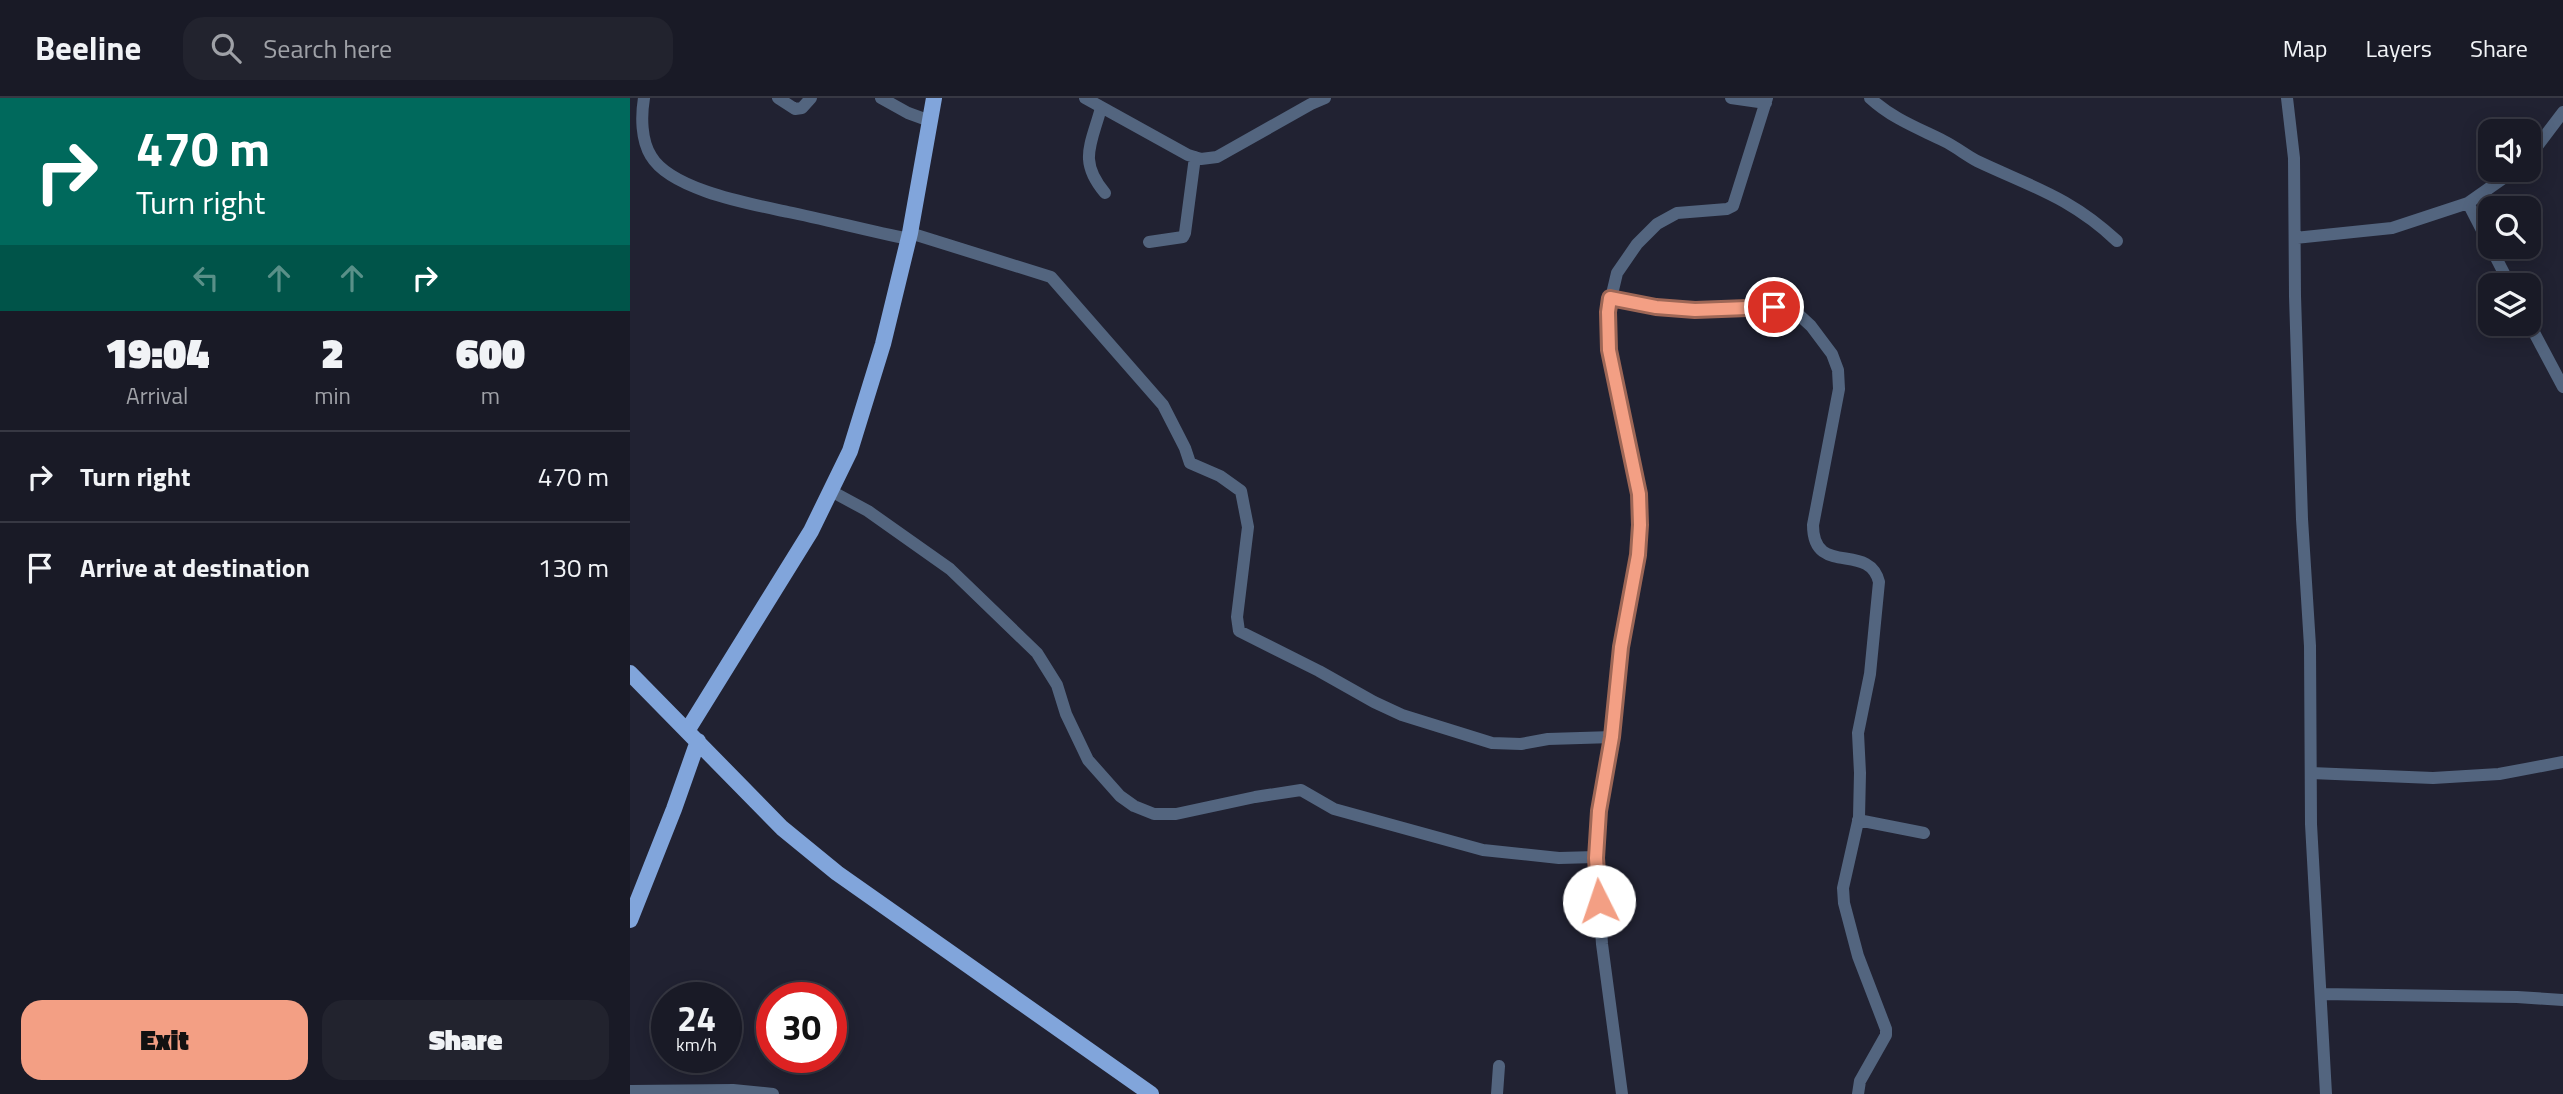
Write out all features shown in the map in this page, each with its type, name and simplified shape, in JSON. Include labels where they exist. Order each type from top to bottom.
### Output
[{"type":"main road","points":[[630,920],[661,844],[692,736],[811,531],[850,451],[883,344],[909,236],[934,98]]},
{"type":"main road","points":[[630,673],[782,828],[837,873],[1151,1094]]},
{"type":"street","points":[[643,98],[641,114],[650,155],[662,169],[680,180],[760,207],[909,236],[1051,277],[1163,405],[1190,463],[1220,476],[1241,491],[1248,527],[1237,617],[1239,631],[1402,715],[1492,743],[1521,744],[1548,738],[1612,737]]},
{"type":"street","points":[[778,98],[795,109],[802,108],[811,98]]},
{"type":"street","points":[[881,98],[908,113],[930,121]]},
{"type":"street","points":[[1085,98],[1200,159],[1217,156],[1325,98]]},
{"type":"street","points":[[1622,1094],[1605,971],[1596,858],[1599,811],[1612,737],[1621,647],[1638,555],[1640,525],[1639,494],[1609,350],[1608,312],[1617,273],[1637,244],[1657,225],[1676,213],[1727,209],[1733,205],[1767,100],[1731,98]]},
{"type":"street","points":[[1870,98],[1911,127],[1945,141],[1974,160],[2037,186],[2078,209],[2116,241]]},
{"type":"street","points":[[2287,98],[2293,139],[2302,519],[2310,646],[2317,960],[2326,1094]]},
{"type":"street","points":[[1101,108],[1088,161],[1094,180],[1105,193]]},
{"type":"street","points":[[2541,141],[2563,112]]},
{"type":"street","points":[[1149,242],[1183,237],[1195,157]]},
{"type":"street","points":[[2295,238],[2392,228],[2468,203],[2498,182]]},
{"type":"street","points":[[2468,203],[2504,273]]},
{"type":"street","points":[[1610,298],[1656,307],[1695,310],[1774,307],[1788,309],[1811,326],[1832,354],[1838,370],[1839,389],[1813,536],[1822,552],[1868,564],[1877,574],[1879,582],[1870,674],[1858,723],[1858,820],[1843,888],[1844,903],[1858,956],[1886,1029],[1882,1045],[1860,1081],[1858,1094]]},
{"type":"street","points":[[2536,336],[2563,387]]},
{"type":"street","points":[[831,491],[868,510],[950,569],[1037,653],[1054,679],[1077,740],[1088,760],[1120,796],[1134,806],[1154,814],[1176,814],[1301,790],[1334,809],[1483,850],[1559,858],[1596,858]]},
{"type":"street","points":[[2311,773],[2433,778],[2499,774],[2563,762]]},
{"type":"street","points":[[1858,820],[1924,833]]},
{"type":"street","points":[[2321,994],[2563,1000]]},
{"type":"street","points":[[1497,1094],[1499,1066]]},
{"type":"street","points":[[630,1091],[733,1090],[774,1094]]},
{"type":"route","points":[[1599,901],[1596,858],[1599,811],[1608,769],[1621,647],[1638,555],[1640,525],[1639,494],[1609,350],[1610,298],[1656,307],[1695,310],[1774,307]]}]
